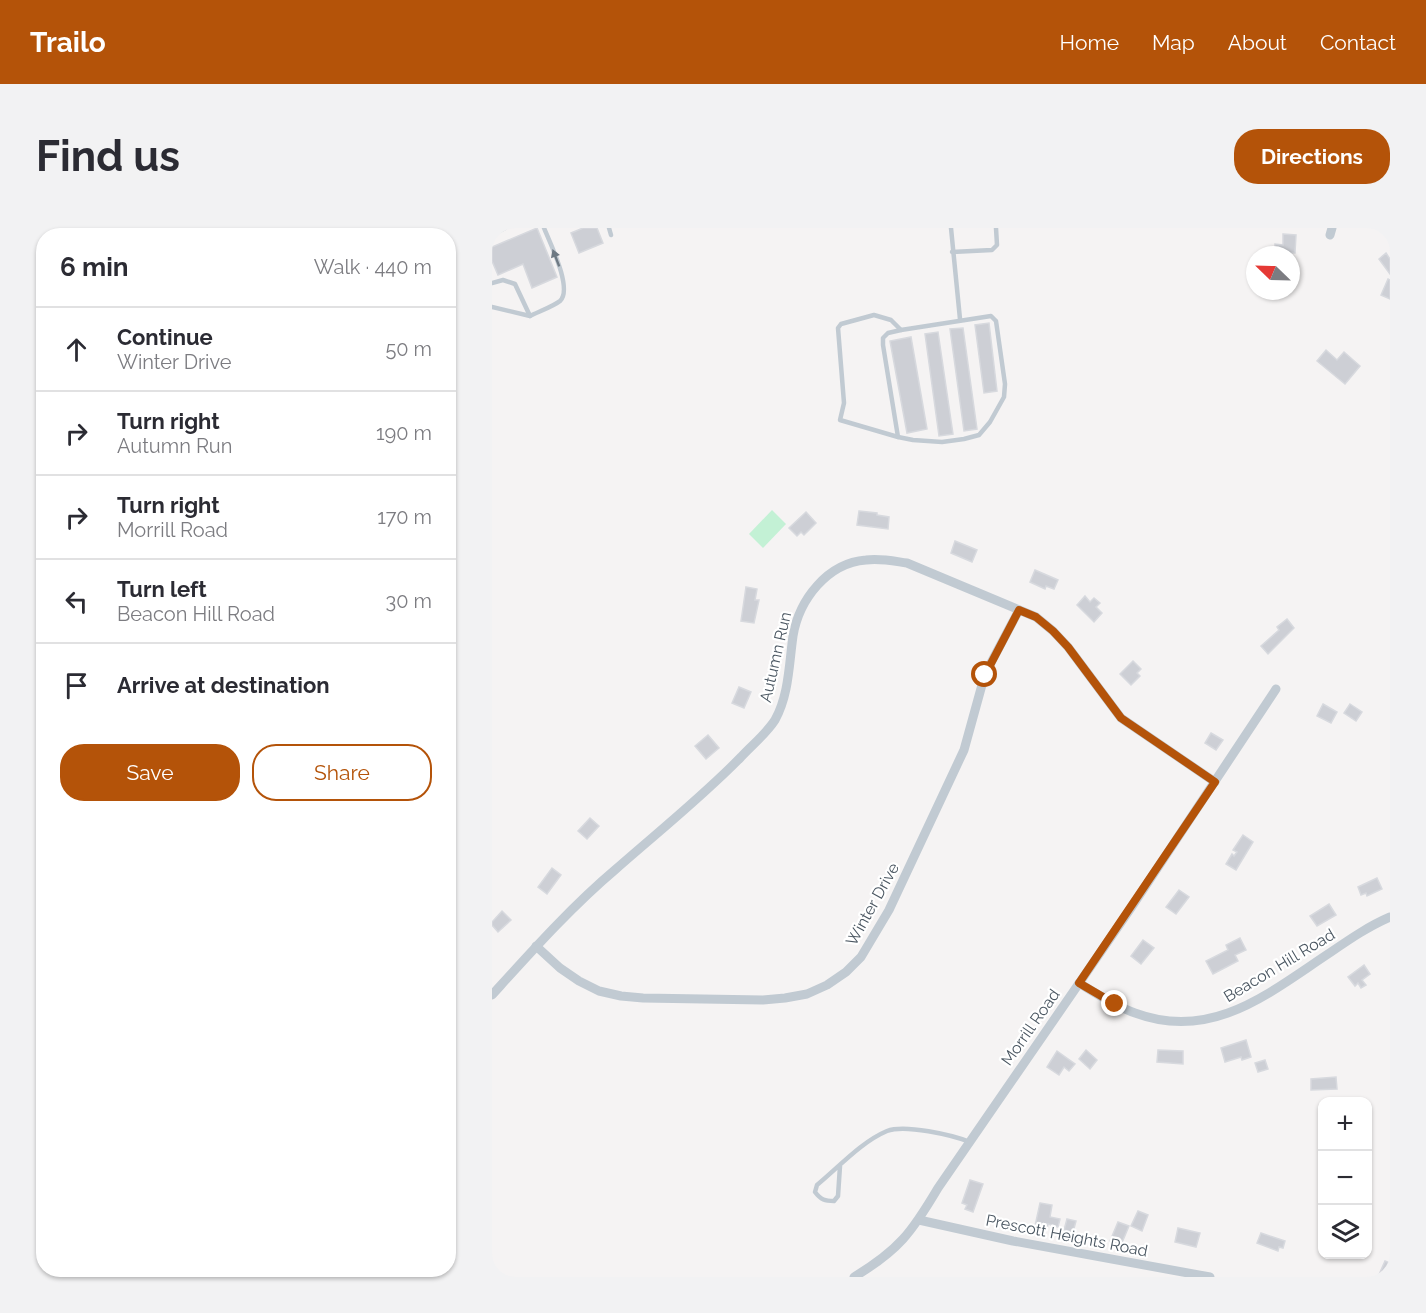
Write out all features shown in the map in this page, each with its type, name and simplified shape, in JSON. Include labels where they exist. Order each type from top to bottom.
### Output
[{"type":"street","name":"Autumn Run","points":[[492,995],[536,946],[590,892],[730,768],[775,720],[783,699],[799,613],[810,594],[825,578],[843,566],[864,560],[885,559],[907,563],[1036,617],[1068,647],[1121,718],[1215,782]]},
{"type":"street","name":"Winter Drive","points":[[536,946],[560,968],[579,981],[621,996],[752,1000],[785,998],[817,989],[846,972],[861,957],[894,899],[964,750],[985,675],[1019,610]]},
{"type":"street","name":"Morrill Road","points":[[854,1277],[893,1251],[919,1220],[1276,689]]},
{"type":"street","name":"Beacon Hill Road","points":[[1079,983],[1115,1004],[1155,1020],[1188,1022],[1220,1017],[1259,999],[1360,933],[1390,917]]},
{"type":"street","name":"Prescott Heights Road","points":[[919,1220],[1013,1241],[1210,1277]]},
{"type":"lane","points":[[492,235],[505,228]]},
{"type":"lane","points":[[492,307],[530,316],[560,300],[565,290],[560,268],[544,228]]},
{"type":"lane","points":[[609,228],[611,235]]},
{"type":"lane","points":[[951,228],[960,319]]},
{"type":"lane","points":[[952,252],[992,250],[997,244],[996,228]]},
{"type":"lane","points":[[492,282],[503,280],[514,284],[530,316]]},
{"type":"lane","points":[[898,437],[883,345],[883,338],[888,333],[960,319],[991,316],[996,321],[1005,384],[1004,397],[999,408],[979,435],[972,437],[942,442],[898,437],[840,420],[844,403],[838,328],[841,324],[874,315],[891,320],[901,330]]},
{"type":"lane","points":[[840,1166],[838,1196],[834,1201],[820,1198],[815,1192],[817,1185],[865,1145],[891,1130],[919,1130],[956,1136],[970,1142]]},
{"type":"green space","points":[[772,510],[786,524],[763,548],[749,534]]},
{"type":"building","points":[[537,228],[557,277],[532,288],[523,264],[498,275],[492,261],[492,247]]},
{"type":"building","points":[[583,228],[597,228],[603,243],[579,253],[571,233]]},
{"type":"building","points":[[1283,234],[1296,235],[1295,246],[1275,246],[1275,244],[1283,245]]},
{"type":"building","points":[[1386,253],[1390,259],[1390,274],[1379,259]]},
{"type":"building","points":[[1388,279],[1390,280],[1390,299],[1381,295]]},
{"type":"building","points":[[989,323],[997,391],[984,393],[975,325]]},
{"type":"building","points":[[963,328],[977,429],[964,431],[950,329]]},
{"type":"building","points":[[938,332],[953,434],[939,436],[925,334]]},
{"type":"building","points":[[911,337],[927,429],[907,433],[890,341]]},
{"type":"building","points":[[1326,350],[1337,360],[1344,352],[1360,366],[1345,384],[1317,361]]},
{"type":"building","points":[[859,511],[889,517],[888,529],[857,525]]},
{"type":"building","points":[[806,512],[816,523],[804,535],[801,532],[797,536],[789,528]]},
{"type":"building","points":[[955,541],[977,550],[972,562],[951,553]]},
{"type":"building","points":[[1035,570],[1058,580],[1054,589],[1046,586],[1045,589],[1030,582]]},
{"type":"building","points":[[746,587],[757,589],[755,600],[759,600],[754,623],[741,621]]},
{"type":"building","points":[[1085,596],[1090,602],[1094,598],[1100,603],[1096,607],[1102,613],[1094,622],[1077,605]]},
{"type":"building","points":[[1287,619],[1294,628],[1268,654],[1261,646],[1279,630],[1277,627]]},
{"type":"building","points":[[1133,661],[1141,669],[1137,673],[1140,676],[1131,685],[1120,674]]},
{"type":"building","points":[[739,687],[751,692],[744,708],[732,703]]},
{"type":"building","points":[[1323,704],[1337,712],[1331,723],[1317,716]]},
{"type":"building","points":[[1350,704],[1362,712],[1356,721],[1344,713]]},
{"type":"building","points":[[1211,733],[1223,740],[1216,750],[1205,743]]},
{"type":"building","points":[[708,735],[719,748],[706,759],[695,746]]},
{"type":"building","points":[[590,818],[599,826],[587,839],[578,831]]},
{"type":"building","points":[[1243,835],[1253,842],[1236,870],[1226,864],[1232,854],[1234,856],[1237,852],[1233,850]]},
{"type":"building","points":[[552,868],[561,875],[547,894],[538,887]]},
{"type":"building","points":[[1377,878],[1382,889],[1367,896],[1366,893],[1361,895],[1358,887]]},
{"type":"building","points":[[1179,890],[1189,897],[1176,914],[1166,907]]},
{"type":"building","points":[[1329,904],[1336,915],[1317,926],[1310,916]]},
{"type":"building","points":[[502,911],[511,920],[498,932],[492,922]]},
{"type":"building","points":[[1240,938],[1246,950],[1235,955],[1238,961],[1213,974],[1206,961],[1228,950],[1226,945]]},
{"type":"building","points":[[1143,940],[1154,948],[1141,964],[1131,956]]},
{"type":"building","points":[[1364,965],[1370,974],[1362,980],[1366,985],[1361,988],[1358,983],[1355,986],[1348,977]]},
{"type":"building","points":[[1246,1040],[1251,1057],[1242,1060],[1241,1057],[1225,1062],[1221,1048]]},
{"type":"building","points":[[1086,1050],[1097,1060],[1090,1069],[1079,1059]]},
{"type":"building","points":[[1158,1050],[1183,1051],[1183,1064],[1157,1062]]},
{"type":"building","points":[[1057,1051],[1075,1064],[1069,1071],[1064,1067],[1059,1075],[1047,1067]]},
{"type":"building","points":[[1265,1060],[1268,1069],[1258,1072],[1255,1063]]},
{"type":"building","points":[[1336,1077],[1337,1089],[1311,1090],[1311,1079]]},
{"type":"building","points":[[970,1180],[983,1184],[973,1212],[965,1209],[967,1205],[962,1203]]},
{"type":"building","points":[[1040,1203],[1052,1205],[1050,1217],[1060,1219],[1058,1227],[1048,1224],[1047,1229],[1035,1226]]},
{"type":"building","points":[[1138,1211],[1148,1215],[1142,1231],[1131,1226]]},
{"type":"building","points":[[1067,1219],[1076,1221],[1073,1232],[1064,1230]]},
{"type":"building","points":[[1118,1222],[1129,1226],[1121,1245],[1110,1241]]},
{"type":"building","points":[[1178,1228],[1200,1233],[1196,1247],[1175,1242]]},
{"type":"building","points":[[1261,1233],[1285,1241],[1283,1248],[1279,1247],[1278,1251],[1257,1243]]},
{"type":"building","points":[[1385,1261],[1390,1263],[1390,1277],[1378,1277]]},
{"type":"route","points":[[985,675],[1019,610],[1036,617],[1068,647],[1121,718],[1215,782],[1079,983],[1115,1004]]}]
